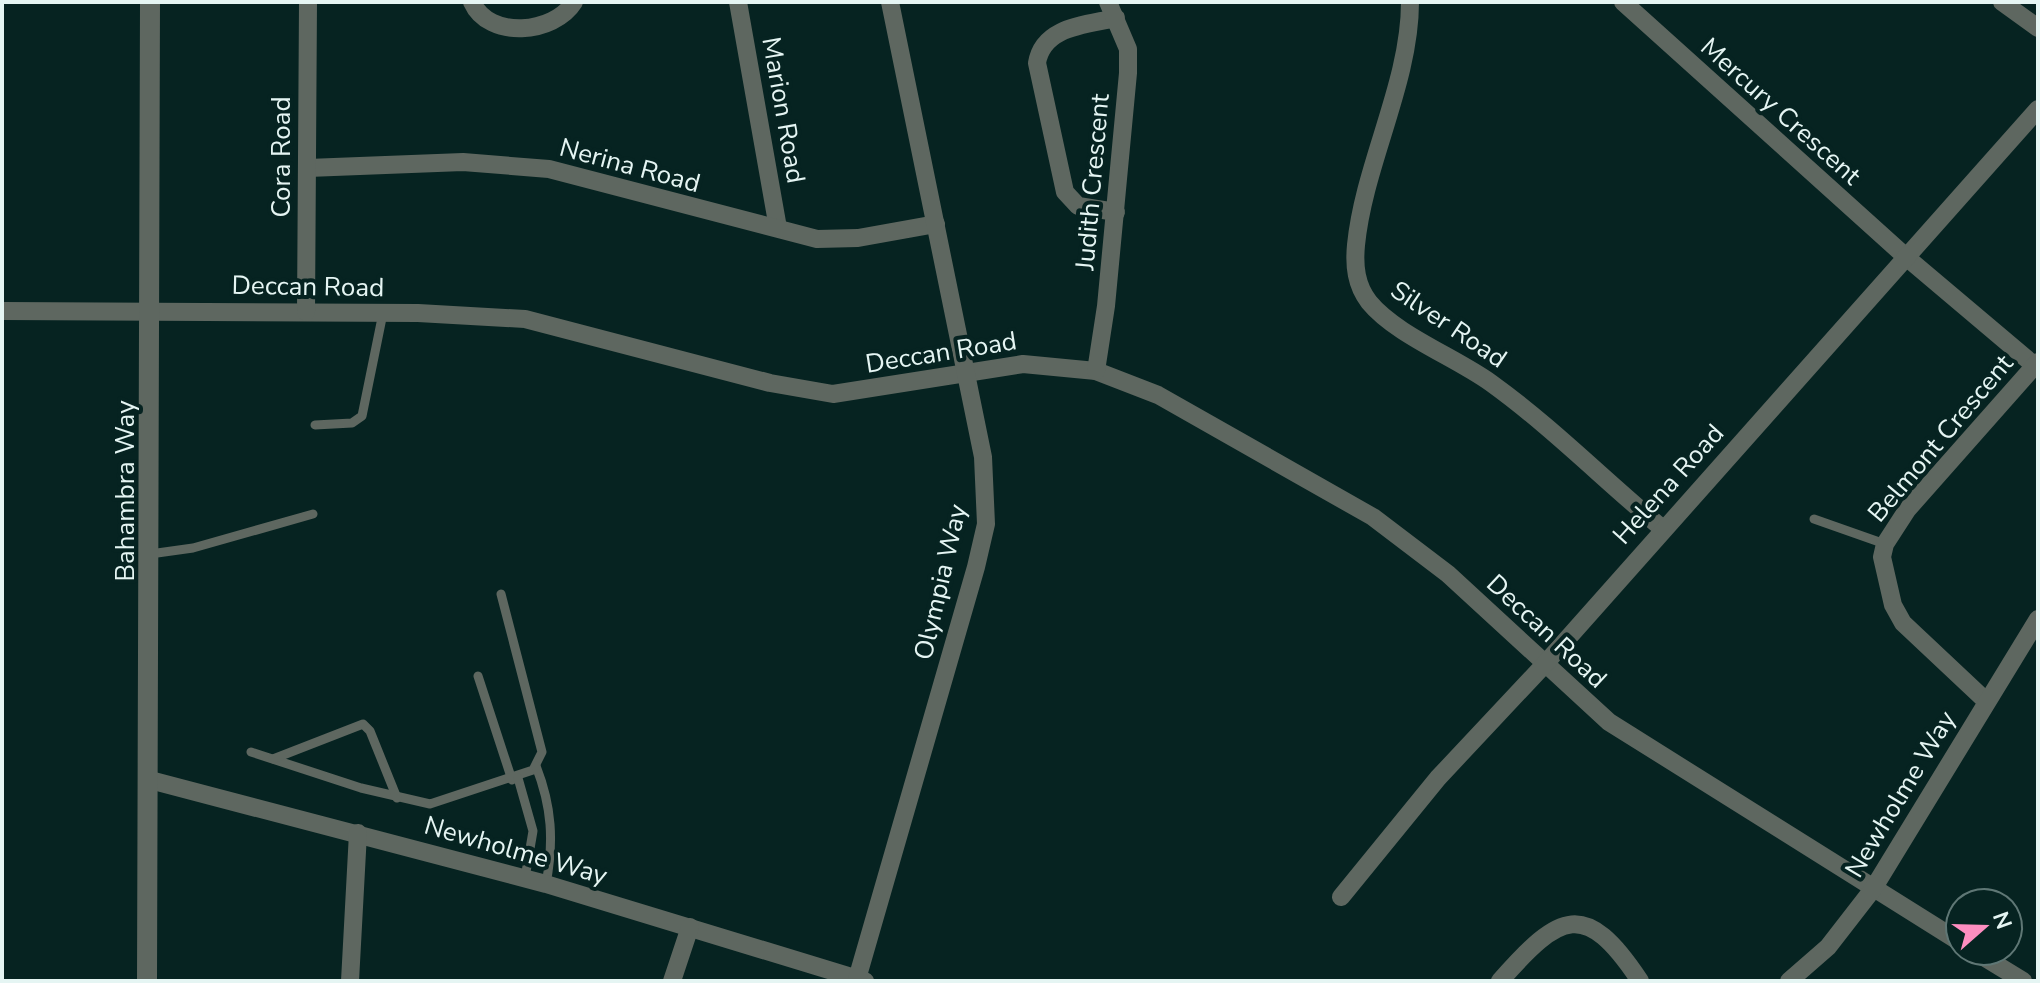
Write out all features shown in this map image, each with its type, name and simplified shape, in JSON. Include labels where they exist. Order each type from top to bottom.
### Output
[{"type":"street","name":"Bahambra Way","points":[[147,981],[150,2]]},
{"type":"street","name":"Cora Road","points":[[306,312],[308,2]]},
{"type":"street","points":[[472,2],[483,18],[495,24],[530,28],[560,17],[574,2]]},
{"type":"street","name":"Marion Road","points":[[738,2],[778,228]]},
{"type":"street","name":"Olympia Way","points":[[861,980],[986,524],[983,457],[890,2]]},
{"type":"street","name":"Silver Road","points":[[1410,2],[1406,42],[1360,215],[1355,264],[1361,292],[1372,306],[1395,324],[1490,382],[1663,529]]},
{"type":"street","name":"Mercury Crescent","points":[[1623,2],[1906,257],[2036,364]]},
{"type":"street","points":[[2002,2],[2038,28]]},
{"type":"street","points":[[1112,10],[1049,38],[1038,52],[1037,63],[1065,192],[1078,206],[1116,212]]},
{"type":"street","name":"Judith Crescent","points":[[1096,371],[1116,212],[1128,73],[1128,49],[1112,10]]},
{"type":"street","name":"Helena Road","points":[[1341,897],[1438,778],[1544,665],[2038,109]]},
{"type":"street","name":"Nerina Road","points":[[308,168],[463,162],[549,169],[800,235],[833,239],[936,224]]},
{"type":"street","name":"Deccan Road","points":[[2,311],[383,313],[525,319],[770,383],[833,394],[1023,364],[1096,371],[1158,395],[1318,484],[1408,542],[1448,574],[1609,722],[1944,932]]},
{"type":"street","name":"Belmont Crescent","points":[[1986,701],[1903,623],[1893,605],[1885,575],[1885,544],[1907,510],[2036,364]]},
{"type":"street","name":"Newholme Way","points":[[1789,981],[1828,947],[1873,889],[2038,619]]},
{"type":"street","name":"Newholme Way","points":[[150,780],[525,878],[861,980]]},
{"type":"street","points":[[350,981],[358,833]]},
{"type":"street","points":[[1500,981],[1546,933],[1575,925],[1586,925],[1608,936],[1640,981]]},
{"type":"street","points":[[672,981],[690,927]]},
{"type":"street","points":[[2000,967],[2023,981]]},
{"type":"lane","points":[[315,425],[352,423],[362,416],[383,313]]},
{"type":"lane","points":[[150,554],[193,548],[313,514]]},
{"type":"lane","points":[[1814,519],[1885,544]]},
{"type":"lane","points":[[251,752],[397,798],[430,804],[515,779],[536,766],[542,752],[501,594]]},
{"type":"lane","points":[[478,676],[533,831],[525,878]]},
{"type":"lane","points":[[273,759],[363,724],[370,731],[397,798]]},
{"type":"lane","points":[[536,766],[551,810],[553,838],[546,884]]}]
